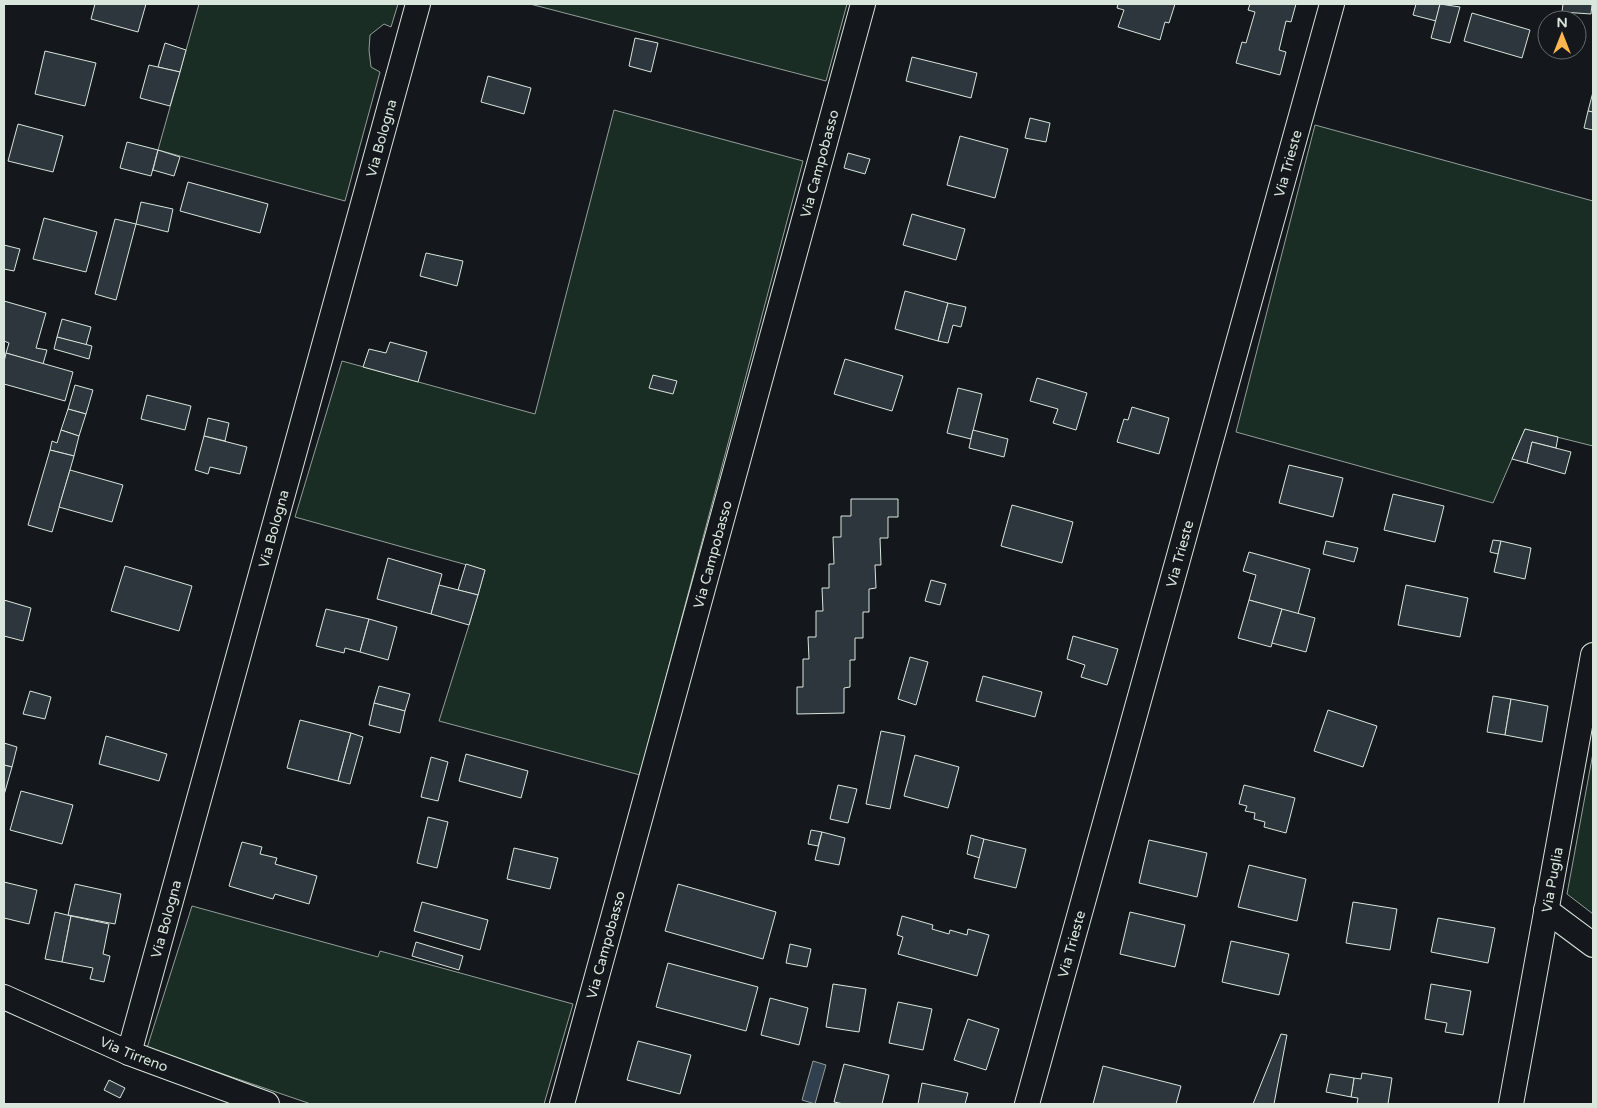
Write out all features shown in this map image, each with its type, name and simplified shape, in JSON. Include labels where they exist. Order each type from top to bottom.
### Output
[{"type":"street","name":"Via Bologna","points":[[129,1053],[418,4]]},
{"type":"street","name":"Via Campobasso","points":[[562,1104],[863,4]]},
{"type":"street","name":"Via Trieste","points":[[1027,1104],[1332,4]]},
{"type":"street","name":"Via Puglia","points":[[1511,1104],[1593,662]]},
{"type":"street","points":[[1546,910],[1593,945]]},
{"type":"street","name":"Via Tirreno","points":[[4,997],[129,1053],[267,1104]]},
{"type":"green space","points":[[199,4],[398,4],[391,27],[384,24],[370,35],[371,67],[380,72],[345,201],[158,150]]},
{"type":"green space","points":[[530,4],[847,4],[826,81]]},
{"type":"green space","points":[[614,110],[803,161],[640,775],[439,721],[485,570],[295,517],[342,361],[535,414]]},
{"type":"green space","points":[[1315,125],[1593,201],[1593,446],[1525,429],[1493,503],[1236,432]]},
{"type":"green space","points":[[1593,753],[1593,914],[1567,894]]},
{"type":"green space","points":[[192,906],[378,957],[380,951],[573,1004],[544,1104],[311,1104],[147,1048]]},
{"type":"water","points":[[813,1061],[826,1065],[815,1104],[802,1100]]},
{"type":"building","points":[[95,4],[146,4],[138,32],[91,19]]},
{"type":"building","points":[[1118,4],[1175,4],[1169,23],[1165,22],[1160,40],[1118,27],[1124,10],[1117,8]]},
{"type":"building","points":[[1250,4],[1296,4],[1291,22],[1286,21],[1279,50],[1286,52],[1280,75],[1236,63],[1242,42],[1246,43],[1255,12],[1248,10]]},
{"type":"building","points":[[1416,4],[1440,4],[1436,21],[1413,15]]},
{"type":"building","points":[[1440,4],[1460,7],[1450,43],[1431,38]]},
{"type":"building","points":[[1563,4],[1592,4],[1591,14],[1587,14],[1587,10],[1562,10]]},
{"type":"building","points":[[1472,13],[1530,30],[1522,58],[1464,41]]},
{"type":"building","points":[[635,38],[658,43],[651,72],[629,66]]},
{"type":"building","points":[[165,43],[186,50],[180,72],[158,67]]},
{"type":"building","points":[[45,51],[96,63],[85,106],[35,94]]},
{"type":"building","points":[[912,57],[977,73],[971,98],[906,81]]},
{"type":"building","points":[[149,65],[180,72],[170,106],[140,98]]},
{"type":"building","points":[[488,76],[531,88],[524,114],[481,102]]},
{"type":"building","points":[[1593,92],[1593,112],[1588,111]]},
{"type":"building","points":[[1588,111],[1593,112],[1593,130],[1584,128]]},
{"type":"building","points":[[1030,118],[1050,123],[1046,142],[1025,138]]},
{"type":"building","points":[[18,124],[63,136],[53,172],[8,161]]},
{"type":"building","points":[[960,136],[1008,149],[995,198],[947,185]]},
{"type":"building","points":[[127,142],[158,150],[151,176],[120,168]]},
{"type":"building","points":[[158,150],[180,157],[174,176],[153,170]]},
{"type":"building","points":[[848,153],[870,159],[865,174],[844,168]]},
{"type":"building","points":[[188,182],[268,204],[260,233],[180,211]]},
{"type":"building","points":[[141,202],[173,209],[168,232],[136,224]]},
{"type":"building","points":[[912,214],[965,229],[956,260],[903,245]]},
{"type":"building","points":[[44,218],[97,232],[86,272],[33,259]]},
{"type":"building","points":[[115,219],[136,224],[116,300],[95,294]]},
{"type":"building","points":[[4,245],[20,249],[14,271],[4,269]]},
{"type":"building","points":[[426,253],[463,261],[457,286],[420,276]]},
{"type":"building","points":[[905,291],[948,303],[938,341],[895,329]]},
{"type":"building","points":[[4,301],[46,313],[36,348],[47,350],[43,364],[6,353],[9,343],[4,341]]},
{"type":"building","points":[[948,303],[966,307],[961,327],[953,325],[948,343],[938,341]]},
{"type":"building","points":[[62,319],[91,327],[86,345],[57,337]]},
{"type":"building","points":[[57,337],[92,346],[89,359],[54,349]]},
{"type":"building","points":[[390,342],[427,352],[418,382],[363,367],[369,349],[386,353]]},
{"type":"building","points":[[6,353],[73,372],[65,401],[4,384]]},
{"type":"building","points":[[845,359],[903,376],[892,411],[834,394]]},
{"type":"building","points":[[653,375],[677,381],[673,394],[649,388]]},
{"type":"building","points":[[1037,378],[1087,393],[1076,430],[1053,423],[1058,409],[1030,401]]},
{"type":"building","points":[[75,385],[93,390],[86,414],[68,409]]},
{"type":"building","points":[[958,388],[982,394],[971,439],[947,433]]},
{"type":"building","points":[[147,395],[191,406],[185,430],[141,419]]},
{"type":"building","points":[[1132,407],[1169,418],[1159,454],[1117,442],[1124,419],[1128,420]]},
{"type":"building","points":[[68,409],[86,414],[79,436],[61,430]]},
{"type":"building","points":[[208,418],[229,423],[225,441],[204,436]]},
{"type":"building","points":[[1525,429],[1558,437],[1556,448],[1532,442],[1527,463],[1512,459]]},
{"type":"building","points":[[61,430],[79,436],[74,456],[50,450],[52,441],[57,443]]},
{"type":"building","points":[[973,430],[1008,439],[1004,457],[969,448]]},
{"type":"building","points":[[204,436],[247,447],[240,474],[210,467],[208,474],[195,470]]},
{"type":"building","points":[[1532,442],[1571,452],[1565,474],[1527,463]]},
{"type":"building","points":[[50,450],[74,456],[52,532],[28,525]]},
{"type":"building","points":[[1289,465],[1343,478],[1333,517],[1279,503]]},
{"type":"building","points":[[70,470],[123,485],[112,522],[59,507]]},
{"type":"building","points":[[1393,494],[1444,506],[1435,542],[1384,530]]},
{"type":"building","points":[[851,499],[898,499],[898,517],[888,517],[888,538],[880,538],[881,565],[875,565],[876,588],[869,589],[869,612],[863,612],[863,638],[855,638],[855,660],[850,660],[850,687],[844,688],[844,713],[797,714],[797,687],[803,687],[803,659],[809,659],[808,637],[816,637],[816,611],[823,611],[822,588],[829,588],[829,564],[834,564],[833,537],[841,537],[841,516],[851,516]]},
{"type":"building","points":[[1012,505],[1073,522],[1062,563],[1001,546]]},
{"type":"building","points":[[1493,540],[1501,541],[1498,554],[1490,552]]},
{"type":"building","points":[[1326,541],[1358,548],[1354,562],[1323,554]]},
{"type":"building","points":[[1501,541],[1531,548],[1525,579],[1494,572]]},
{"type":"building","points":[[1249,552],[1310,569],[1298,614],[1249,600],[1256,575],[1243,571]]},
{"type":"building","points":[[388,558],[442,574],[431,614],[377,599]]},
{"type":"building","points":[[466,564],[485,570],[478,595],[458,590]]},
{"type":"building","points":[[125,566],[192,586],[179,631],[111,611]]},
{"type":"building","points":[[931,580],[946,584],[940,605],[925,601]]},
{"type":"building","points":[[439,585],[478,595],[469,625],[431,614]]},
{"type":"building","points":[[1406,585],[1468,598],[1460,637],[1398,625]]},
{"type":"building","points":[[4,600],[31,608],[23,641],[4,636]]},
{"type":"building","points":[[1249,600],[1282,609],[1271,647],[1238,638]]},
{"type":"building","points":[[326,609],[369,619],[360,652],[345,648],[344,653],[316,646]]},
{"type":"building","points":[[1282,609],[1315,618],[1306,652],[1272,643]]},
{"type":"building","points":[[369,619],[397,627],[388,660],[360,652]]},
{"type":"building","points":[[1073,636],[1118,649],[1107,685],[1081,677],[1085,665],[1067,659]]},
{"type":"building","points":[[910,657],[928,662],[916,705],[898,699]]},
{"type":"building","points":[[983,676],[1042,692],[1035,717],[976,701]]},
{"type":"building","points":[[379,686],[410,694],[405,711],[374,703]]},
{"type":"building","points":[[30,691],[51,697],[45,719],[23,714]]},
{"type":"building","points":[[1493,696],[1511,699],[1505,735],[1487,732]]},
{"type":"building","points":[[1511,699],[1548,706],[1542,742],[1505,735]]},
{"type":"building","points":[[374,703],[405,711],[400,733],[369,725]]},
{"type":"building","points":[[1328,710],[1377,726],[1363,767],[1314,751]]},
{"type":"building","points":[[300,720],[351,733],[338,781],[287,768]]},
{"type":"building","points":[[881,731],[905,736],[890,809],[866,804]]},
{"type":"building","points":[[351,733],[363,737],[350,784],[338,781]]},
{"type":"building","points":[[106,736],[167,754],[159,781],[99,764]]},
{"type":"building","points":[[4,743],[17,747],[12,767],[4,765]]},
{"type":"building","points":[[466,754],[528,771],[521,798],[459,781]]},
{"type":"building","points":[[915,755],[959,767],[948,808],[904,796]]},
{"type":"building","points":[[431,757],[448,762],[438,801],[421,797]]},
{"type":"building","points":[[4,765],[12,767],[4,795]]},
{"type":"building","points":[[838,785],[857,789],[848,823],[830,819]]},
{"type":"building","points":[[1244,785],[1295,798],[1286,833],[1264,827],[1265,822],[1254,819],[1255,813],[1245,811],[1247,806],[1239,804]]},
{"type":"building","points":[[21,791],[73,805],[62,844],[10,830]]},
{"type":"building","points":[[428,817],[448,822],[437,868],[417,863]]},
{"type":"building","points":[[811,830],[822,832],[818,846],[808,844]]},
{"type":"building","points":[[822,832],[845,838],[839,865],[815,860]]},
{"type":"building","points":[[971,835],[984,839],[980,858],[967,854]]},
{"type":"building","points":[[984,839],[1026,849],[1016,888],[974,878]]},
{"type":"building","points":[[1149,840],[1207,853],[1197,897],[1139,883]]},
{"type":"building","points":[[242,842],[262,847],[260,854],[277,858],[275,864],[317,876],[309,904],[275,894],[273,899],[229,886]]},
{"type":"building","points":[[514,848],[558,858],[550,889],[507,879]]},
{"type":"building","points":[[1249,865],[1306,879],[1297,921],[1238,907]]},
{"type":"building","points":[[4,882],[37,890],[29,924],[4,918]]},
{"type":"building","points":[[75,884],[121,894],[115,924],[68,915]]},
{"type":"building","points":[[678,884],[776,912],[763,959],[665,931]]},
{"type":"building","points":[[422,902],[488,920],[480,950],[414,931]]},
{"type":"building","points":[[1353,902],[1397,909],[1390,950],[1346,943]]},
{"type":"building","points":[[55,912],[71,916],[62,962],[45,959]]},
{"type":"building","points":[[1130,912],[1185,925],[1175,967],[1120,954]]},
{"type":"building","points":[[71,916],[109,924],[103,954],[110,956],[104,982],[90,979],[93,968],[62,962]]},
{"type":"building","points":[[902,916],[933,925],[932,929],[949,934],[950,930],[967,935],[968,929],[989,935],[977,976],[898,954],[903,937],[897,935]]},
{"type":"building","points":[[1438,918],[1495,928],[1488,963],[1431,952]]},
{"type":"building","points":[[1231,941],[1289,954],[1279,995],[1222,982]]},
{"type":"building","points":[[416,942],[463,956],[459,970],[412,956]]},
{"type":"building","points":[[790,944],[811,949],[807,967],[786,963]]},
{"type":"building","points":[[668,963],[758,987],[746,1031],[656,1007]]},
{"type":"building","points":[[833,984],[866,989],[859,1032],[826,1027]]},
{"type":"building","points":[[1431,984],[1471,991],[1463,1035],[1445,1032],[1447,1023],[1425,1019]]},
{"type":"building","points":[[770,998],[808,1008],[799,1045],[761,1035]]},
{"type":"building","points":[[898,1002],[932,1009],[923,1050],[889,1043]]},
{"type":"building","points":[[968,1019],[999,1029],[986,1070],[954,1060]]},
{"type":"building","points":[[1281,1034],[1287,1035],[1274,1104],[1253,1104]]},
{"type":"building","points":[[638,1041],[691,1055],[680,1094],[627,1080]]},
{"type":"building","points":[[844,1064],[889,1075],[882,1104],[844,1104],[834,1102]]},
{"type":"building","points":[[1103,1066],[1181,1086],[1176,1104],[1093,1104]]},
{"type":"building","points":[[1362,1073],[1392,1078],[1388,1104],[1357,1104],[1358,1098],[1351,1097],[1354,1078],[1361,1079]]},
{"type":"building","points":[[1330,1074],[1354,1078],[1351,1097],[1326,1092]]},
{"type":"building","points":[[109,1080],[125,1088],[120,1098],[104,1090]]},
{"type":"building","points":[[922,1083],[968,1093],[965,1104],[918,1104]]}]
